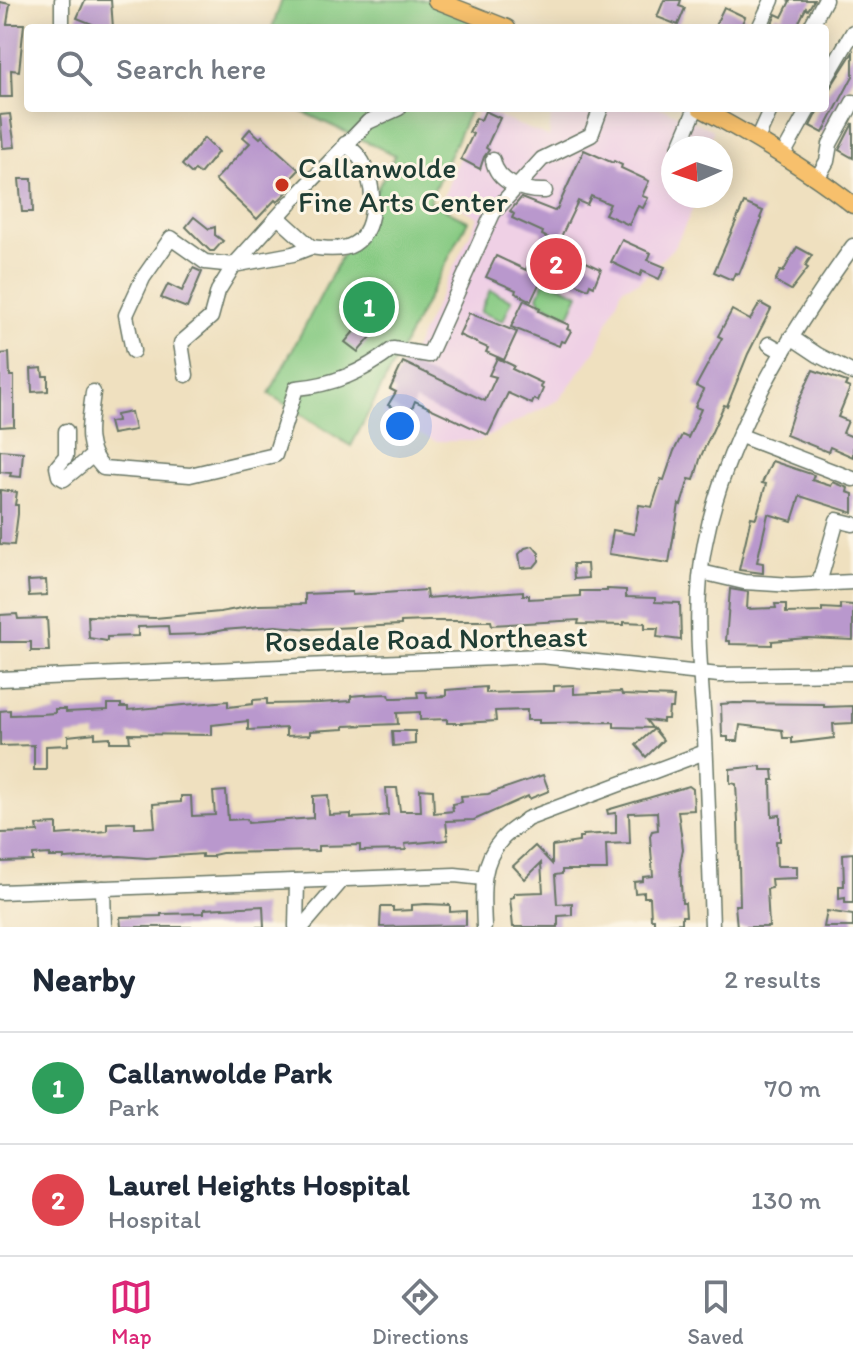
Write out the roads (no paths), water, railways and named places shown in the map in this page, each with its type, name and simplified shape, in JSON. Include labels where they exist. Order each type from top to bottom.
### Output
[{"type":"main road","points":[[436,0],[468,21]]},
{"type":"main road","points":[[722,113],[818,177],[853,205]]},
{"type":"street","points":[[62,0],[62,24]]},
{"type":"street","points":[[761,24],[772,0]]},
{"type":"street","points":[[812,24],[825,0]]},
{"type":"street","points":[[829,73],[853,32]]},
{"type":"street","points":[[818,177],[827,161],[830,144],[853,102]]},
{"type":"street","points":[[186,375],[181,343],[211,317],[218,291],[234,265],[345,144],[368,122],[390,112]]},
{"type":"street","points":[[93,392],[88,439],[92,456],[103,468],[190,475],[275,455],[296,388],[320,386],[368,368],[393,349],[429,355],[490,211],[519,186],[542,159],[591,135],[600,112]]},
{"type":"street","points":[[685,136],[696,112]]},
{"type":"street","points":[[757,139],[769,112]]},
{"type":"street","points":[[783,155],[807,112]]},
{"type":"street","points":[[279,218],[297,238],[311,247],[326,249],[351,246],[369,227],[374,203],[370,184],[360,158],[345,144]]},
{"type":"street","points":[[493,160],[495,170],[503,180],[545,191]]},
{"type":"street","points":[[133,351],[126,315],[143,278],[171,238],[205,262],[234,265],[293,254],[311,247]]},
{"type":"street","points":[[712,927],[700,680],[704,544],[722,475],[783,352],[804,315],[853,246]]},
{"type":"street","points":[[791,337],[853,373]]},
{"type":"street","points":[[769,344],[783,352]]},
{"type":"street","points":[[66,431],[66,456],[57,467],[59,476],[64,479],[92,456]]},
{"type":"street","points":[[741,436],[853,479]]},
{"type":"street","points":[[819,583],[837,520],[853,524]]},
{"type":"street","points":[[701,572],[744,582],[853,582]]},
{"type":"street","name":"Rosedale Road Northeast","points":[[0,679],[541,656],[700,680],[853,673]]},
{"type":"street","points":[[484,927],[483,878],[488,859],[500,841],[527,819],[705,752]]},
{"type":"street","points":[[0,892],[455,875],[483,878]]},
{"type":"street","points":[[299,927],[343,879]]},
{"type":"street","points":[[297,881],[299,927]]},
{"type":"street","points":[[103,888],[104,927]]},
{"type":"place","name":"Callanwolde Fine Arts Center","points":[[282,185]]},
{"type":"place","name":"Laurel Heights Hospital","points":[[556,264]]},
{"type":"place","name":"Callanwolde Park","points":[[369,307]]}]
